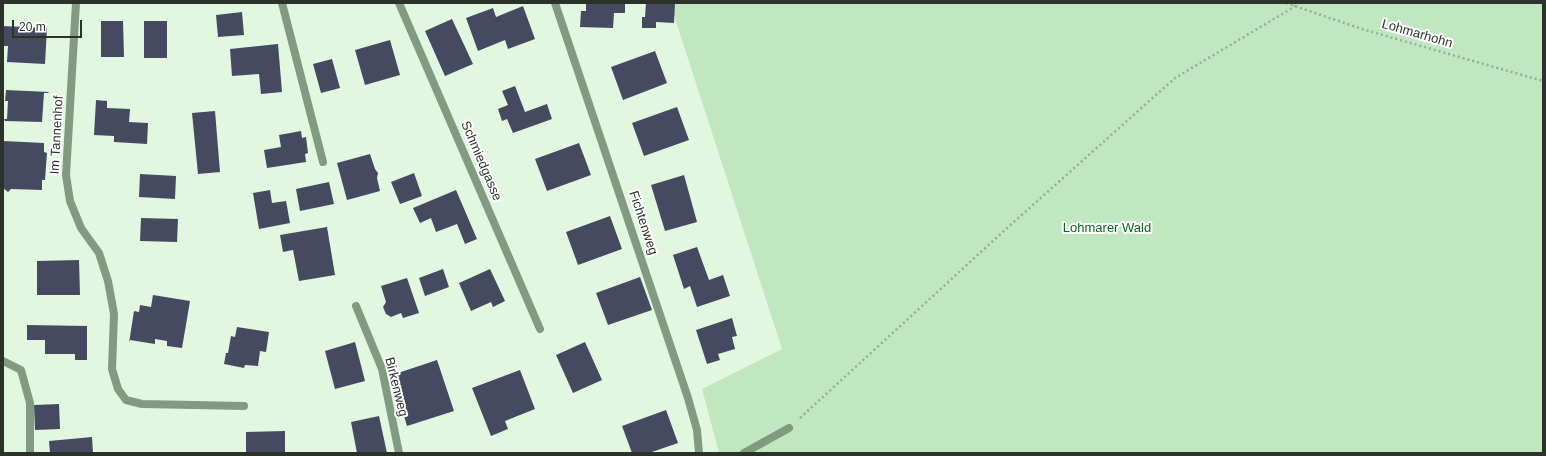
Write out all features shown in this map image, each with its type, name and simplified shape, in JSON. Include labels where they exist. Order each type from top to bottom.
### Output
[{"type":"street","name":"Im Tannenhof","points":[[76,3],[66,175],[70,201],[81,228],[99,253],[108,281],[114,314],[112,369],[118,389],[126,400],[142,404],[244,406]]},
{"type":"street","points":[[282,3],[323,162]]},
{"type":"street","name":"Schmiedgasse","points":[[399,3],[540,329]]},
{"type":"street","name":"Fichtenweg","points":[[555,3],[688,398],[696,430],[698,453]]},
{"type":"street","name":"Birkenweg","points":[[356,306],[382,369],[399,453]]},
{"type":"street","points":[[3,362],[21,370],[30,403],[30,453]]},
{"type":"street","points":[[744,453],[789,428]]},
{"type":"path","name":"Lohmarhohn","points":[[1286,3],[1362,29],[1543,81]]},
{"type":"path","points":[[789,428],[1006,229],[1175,78],[1294,7],[1297,3]]},
{"type":"green space","name":"Lohmarer Wald","points":[[670,3],[1543,3],[1543,453],[719,453],[702,389],[782,349]]},
{"type":"building","points":[[586,3],[625,4],[625,13],[614,13],[613,28],[580,27],[581,11],[586,11]]},
{"type":"building","points":[[646,3],[675,3],[674,23],[656,22],[656,28],[642,28],[642,17],[645,17]]},
{"type":"building","points":[[523,6],[535,39],[508,49],[505,40],[478,51],[466,18],[493,8],[496,17]]},
{"type":"building","points":[[242,12],[244,35],[218,37],[216,15]]},
{"type":"building","points":[[452,19],[473,64],[445,76],[425,31]]},
{"type":"building","points":[[101,21],[123,21],[124,57],[101,57]]},
{"type":"building","points":[[144,21],[167,21],[167,58],[144,58]]},
{"type":"building","points":[[3,26],[47,28],[45,64],[7,62],[8,46],[3,46]]},
{"type":"building","points":[[390,40],[400,75],[365,85],[355,50]]},
{"type":"building","points":[[278,44],[282,92],[261,94],[259,74],[232,76],[230,49]]},
{"type":"building","points":[[655,51],[667,83],[623,100],[611,67]]},
{"type":"building","points":[[332,59],[340,88],[321,93],[313,64]]},
{"type":"building","points":[[515,86],[525,112],[547,104],[552,119],[513,133],[507,119],[502,121],[498,109],[508,105],[502,91]]},
{"type":"building","points":[[6,90],[49,92],[44,93],[42,122],[5,121],[4,119],[7,119],[8,101],[5,101]]},
{"type":"building","points":[[96,100],[107,101],[107,108],[130,109],[129,122],[148,123],[147,144],[114,142],[114,136],[94,135]]},
{"type":"building","points":[[677,107],[689,140],[644,156],[632,123]]},
{"type":"building","points":[[215,111],[220,172],[198,174],[192,113]]},
{"type":"building","points":[[301,131],[302,138],[306,137],[308,153],[305,154],[306,162],[267,168],[264,150],[281,147],[279,135]]},
{"type":"building","points":[[3,141],[44,143],[44,152],[47,153],[45,180],[42,180],[42,190],[11,189],[8,192],[3,188]]},
{"type":"building","points":[[579,143],[591,175],[547,191],[535,159]]},
{"type":"building","points":[[370,154],[375,169],[378,173],[377,178],[380,191],[347,200],[337,163]]},
{"type":"building","points":[[414,173],[422,196],[400,204],[391,182]]},
{"type":"building","points":[[140,174],[176,176],[175,199],[139,197]]},
{"type":"building","points":[[684,175],[697,222],[665,231],[651,185]]},
{"type":"building","points":[[329,182],[334,204],[300,211],[296,189]]},
{"type":"building","points":[[270,190],[272,203],[286,201],[290,223],[259,229],[253,193]]},
{"type":"building","points":[[456,190],[477,239],[465,244],[457,224],[436,232],[431,218],[420,223],[413,208]]},
{"type":"building","points":[[610,216],[622,249],[578,265],[566,232]]},
{"type":"building","points":[[141,218],[178,219],[177,242],[140,241]]},
{"type":"building","points":[[327,227],[335,275],[299,281],[293,250],[283,252],[280,235]]},
{"type":"building","points":[[697,247],[709,280],[723,275],[730,296],[697,307],[690,286],[684,289],[673,255]]},
{"type":"building","points":[[79,260],[80,295],[37,295],[37,261]]},
{"type":"building","points":[[443,269],[449,287],[425,296],[419,278]]},
{"type":"building","points":[[490,269],[505,301],[493,307],[491,302],[471,311],[459,283]]},
{"type":"building","points":[[640,277],[652,310],[608,325],[596,293]]},
{"type":"building","points":[[407,278],[419,313],[403,318],[401,313],[391,317],[386,314],[383,307],[386,302],[381,286]]},
{"type":"building","points":[[153,295],[190,301],[182,348],[167,346],[167,341],[155,339],[155,344],[130,340],[129,343],[134,311],[139,312],[140,305],[151,307]]},
{"type":"building","points":[[732,318],[737,336],[732,337],[735,349],[718,354],[720,360],[707,364],[696,330]]},
{"type":"building","points":[[27,325],[87,326],[87,360],[75,360],[75,354],[45,354],[45,340],[27,340]]},
{"type":"building","points":[[237,327],[269,332],[266,352],[260,351],[258,366],[245,365],[244,368],[224,364],[226,353],[228,353],[231,336],[235,337]]},
{"type":"building","points":[[355,342],[365,381],[335,389],[325,351]]},
{"type":"building","points":[[585,342],[602,380],[573,393],[556,355]]},
{"type":"building","points":[[437,360],[454,411],[407,426],[392,375]]},
{"type":"building","points":[[520,370],[535,409],[505,421],[508,429],[491,436],[472,388]]},
{"type":"building","points":[[59,404],[60,429],[35,430],[34,405]]},
{"type":"building","points":[[666,410],[678,443],[649,453],[632,453],[622,426]]},
{"type":"building","points":[[379,416],[387,453],[357,453],[351,422]]},
{"type":"building","points":[[285,431],[285,453],[246,453],[246,432]]},
{"type":"building","points":[[92,437],[93,453],[50,453],[49,441]]}]
